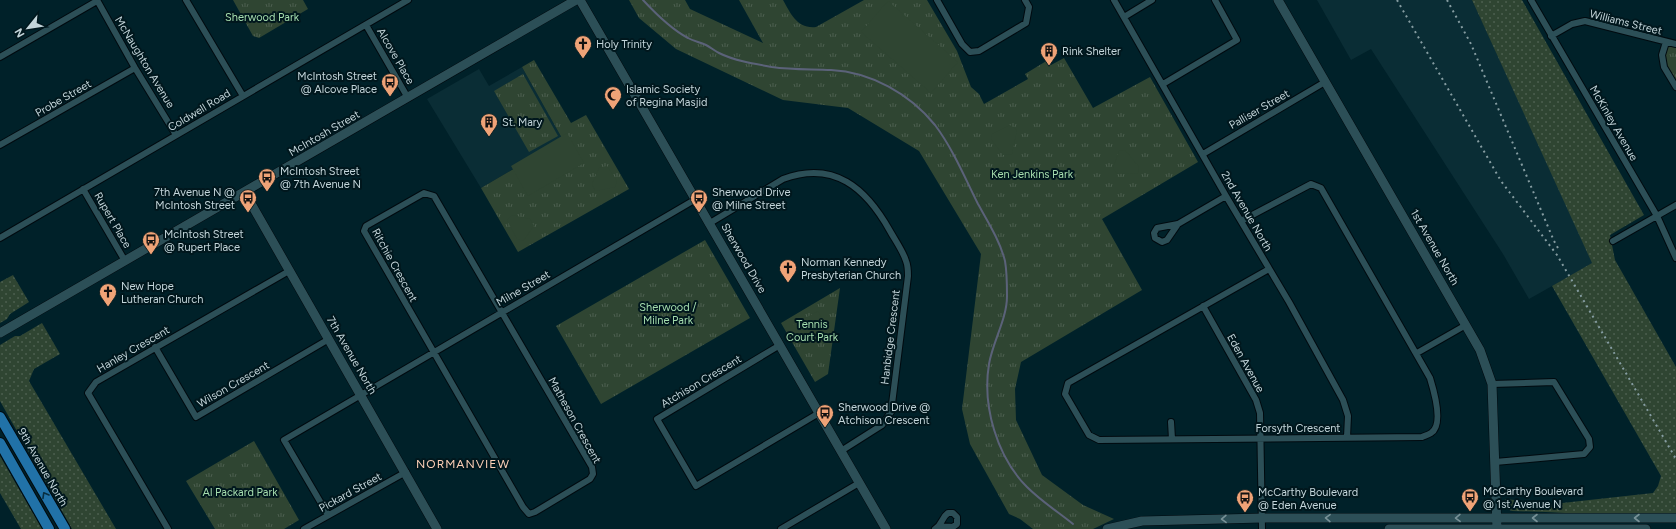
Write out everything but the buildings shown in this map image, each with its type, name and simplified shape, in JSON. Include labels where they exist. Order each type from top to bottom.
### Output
[{"type":"main road","name":"9th Avenue North","points":[[0,417],[65,529]]},
{"type":"main road","points":[[0,443],[50,529]]},
{"type":"street","points":[[0,57],[97,0]]},
{"type":"street","name":"McNaughton Avenue","points":[[97,0],[135,68],[176,135]]},
{"type":"street","points":[[186,0],[242,96]]},
{"type":"street","name":"Coldwell Road","points":[[0,238],[408,0]]},
{"type":"street","name":"McIntosh Street","points":[[0,334],[576,0]]},
{"type":"street","name":"Sherwood Drive","points":[[580,0],[886,529]]},
{"type":"street","points":[[937,0],[962,44],[970,52],[979,51],[1026,23],[1029,8],[1025,0]]},
{"type":"street","name":"2nd Avenue North","points":[[1114,0],[1343,400],[1348,416],[1346,437]]},
{"type":"street","points":[[1124,16],[1152,0]]},
{"type":"street","points":[[1163,84],[1237,40],[1215,0]]},
{"type":"street","name":"1st Avenue North","points":[[1278,0],[1480,350],[1492,384],[1497,529]]},
{"type":"street","name":"McKinley Avenue","points":[[1531,0],[1657,216],[1676,258]]},
{"type":"street","name":"Williams Street","points":[[1551,36],[1572,24],[1585,21],[1676,44]]},
{"type":"street","name":"Alcove Place","points":[[366,25],[408,98]]},
{"type":"street","points":[[1666,42],[1662,55],[1664,67],[1676,87]]},
{"type":"street","name":"Probe Street","points":[[0,145],[135,68]]},
{"type":"street","name":"Palliser Street","points":[[1202,154],[1325,82]]},
{"type":"street","name":"Hanbidge Crescent","points":[[710,223],[783,179],[794,175],[809,173],[834,175],[851,184],[866,196],[882,218],[906,261],[908,276],[890,412],[882,425],[841,451]]},
{"type":"street","name":"Forsyth Crescent","points":[[1241,221],[1311,184],[1321,188],[1430,378],[1436,402],[1436,426],[1431,433],[1422,437],[1099,440],[1089,435],[1065,394],[1068,383],[1269,269]]},
{"type":"street","name":"Rupert Place","points":[[83,189],[125,261]]},
{"type":"street","name":"7th Avenue North","points":[[245,193],[406,472],[437,529]]},
{"type":"street","name":"Ritchie Crescent","points":[[433,352],[367,239],[364,231],[366,226],[424,193],[434,196],[502,312]]},
{"type":"street","points":[[1178,224],[1226,196]]},
{"type":"street","name":"Milne Street","points":[[328,515],[284,440],[696,199]]},
{"type":"street","points":[[1613,241],[1676,205]]},
{"type":"street","name":"Hanley Crescent","points":[[168,529],[88,393],[96,382],[289,271]]},
{"type":"street","name":"Eden Avenue","points":[[1203,306],[1256,400],[1260,413],[1262,529]]},
{"type":"street","name":"Matheson Crescent","points":[[433,352],[523,507],[529,514],[536,512],[590,479],[593,474],[592,467],[502,312]]},
{"type":"street","points":[[1417,353],[1466,325]]},
{"type":"street","name":"Wilson Crescent","points":[[155,347],[196,417],[329,339]]},
{"type":"street","name":"Atchison Crescent","points":[[780,345],[657,419],[696,486],[819,413]]},
{"type":"street","points":[[1492,384],[1554,382],[1589,439],[1590,447],[1584,454],[1495,462]]},
{"type":"street","points":[[1171,422],[1172,439]]},
{"type":"street","name":"Pickard Street","points":[[304,529],[406,472]]},
{"type":"street","points":[[781,529],[859,483]]},
{"type":"street","points":[[1107,529],[1142,521],[1263,518],[1676,518]]},
{"type":"street","points":[[1389,529],[1646,529]]},
{"type":"shaded area","points":[[1317,0],[1472,0],[1593,263],[1529,299],[1503,254],[1371,49],[1351,60]]},
{"type":"shaded area","points":[[522,67],[563,140],[481,188],[427,99],[479,69],[489,86]]},
{"type":"green space","name":"Sherwood Park","points":[[233,0],[303,0],[308,9],[259,38],[253,36]]},
{"type":"green space","name":"Ken Jenkins Park","points":[[629,0],[685,0],[690,9],[763,43],[739,0],[783,0],[795,20],[804,26],[816,27],[864,0],[927,0],[957,51],[971,87],[979,94],[984,104],[1028,79],[1025,74],[1048,60],[1051,65],[1064,58],[1093,108],[1150,77],[1198,162],[1102,219],[1142,290],[1021,362],[1015,389],[1016,420],[1042,475],[1083,505],[1114,519],[1093,529],[1033,529],[1020,519],[1009,514],[970,444],[962,409],[981,254],[919,151],[848,108],[783,100],[676,49],[639,18]]},
{"type":"green space","points":[[1472,0],[1522,0],[1644,215],[1610,235],[1615,260],[1676,367],[1676,516],[1623,516],[1512,511],[1507,509],[1505,499],[1553,504],[1653,493],[1658,486],[1661,476],[1552,286],[1592,263]]},
{"type":"green space","points":[[888,1],[958,62],[931,93],[861,32]]},
{"type":"green space","points":[[1666,42],[1676,44],[1676,87],[1662,55]]},
{"type":"green space","points":[[534,60],[571,123],[586,115],[629,189],[518,252],[481,188],[563,140],[522,67]]},
{"type":"green space","points":[[523,74],[558,136],[529,152],[494,91]]},
{"type":"green space","points":[[1010,125],[1017,130],[1012,154],[1003,155],[991,139],[992,134]]},
{"type":"green space","points":[[567,133],[584,163],[528,196],[511,166]]},
{"type":"green space","points":[[1125,150],[1139,167],[1138,173],[1117,174],[1113,168],[1119,151]]},
{"type":"green space","points":[[607,166],[617,181],[615,187],[595,191],[592,184],[599,168]]},
{"type":"green space","points":[[512,215],[530,219],[534,226],[523,241],[517,239],[507,220]]},
{"type":"green space","name":"Sherwood / Milne Park","points":[[705,240],[750,318],[601,404],[556,326]]},
{"type":"green space","points":[[13,275],[29,302],[10,314],[7,319],[0,323],[0,282]]},
{"type":"green space","name":"Tennis Court Park","points":[[840,288],[828,374],[815,382],[781,323]]},
{"type":"green space","points":[[818,311],[829,330],[803,346],[791,326]]},
{"type":"green space","points":[[42,323],[60,354],[34,369],[29,381],[116,529],[72,529],[0,401],[0,345],[15,336],[20,336]]},
{"type":"green space","name":"Al Packard Park","points":[[254,441],[299,520],[284,529],[215,529],[186,481]]},
{"type":"green space","points":[[0,456],[42,529],[21,529],[0,493]]},
{"type":"waterway","points":[[643,0],[670,26],[690,39],[706,45],[725,56],[745,62],[772,67],[831,70],[861,75],[875,80],[902,95],[914,104],[935,125],[947,144],[990,225],[1005,261],[1007,283],[1005,313],[991,355],[987,380],[990,413],[994,430],[1007,461],[1016,475],[1038,497],[1073,524]]},
{"type":"railway","points":[[1397,0],[1501,181],[1557,255],[1676,459]]},
{"type":"railway","points":[[1447,0],[1471,44],[1559,250]]},
{"type":"place","name":"Holy Trinity","points":[[583,59]]},
{"type":"place","name":"Rink Shelter","points":[[1049,66]]},
{"type":"place","name":"McIntosh Street @ Alcove Place","points":[[390,97]]},
{"type":"place","name":"Islamic Society of Regina Masjid","points":[[613,110]]},
{"type":"place","name":"St. Mary","points":[[489,137]]},
{"type":"place","name":"McIntosh Street @ 7th Avenue N","points":[[267,192]]},
{"type":"place","name":"7th Avenue N @ McIntosh Street","points":[[248,213]]},
{"type":"place","name":"Sherwood Drive @ Milne Street","points":[[699,213]]},
{"type":"place","name":"McIntosh Street @ Rupert Place","points":[[151,255]]},
{"type":"place","name":"Norman Kennedy Presbyterian Church","points":[[788,283]]},
{"type":"place","name":"New Hope Lutheran Church","points":[[108,307]]},
{"type":"place","name":"Sherwood Drive @ Atchison Crescent","points":[[825,428]]},
{"type":"place","name":"McCarthy Boulevard @ 1st Avenue N","points":[[1470,512]]},
{"type":"place","name":"McCarthy Boulevard @ Eden Avenue","points":[[1245,513]]},
{"type":"district","name":"NORMANVIEW","points":[[463,464]]}]
